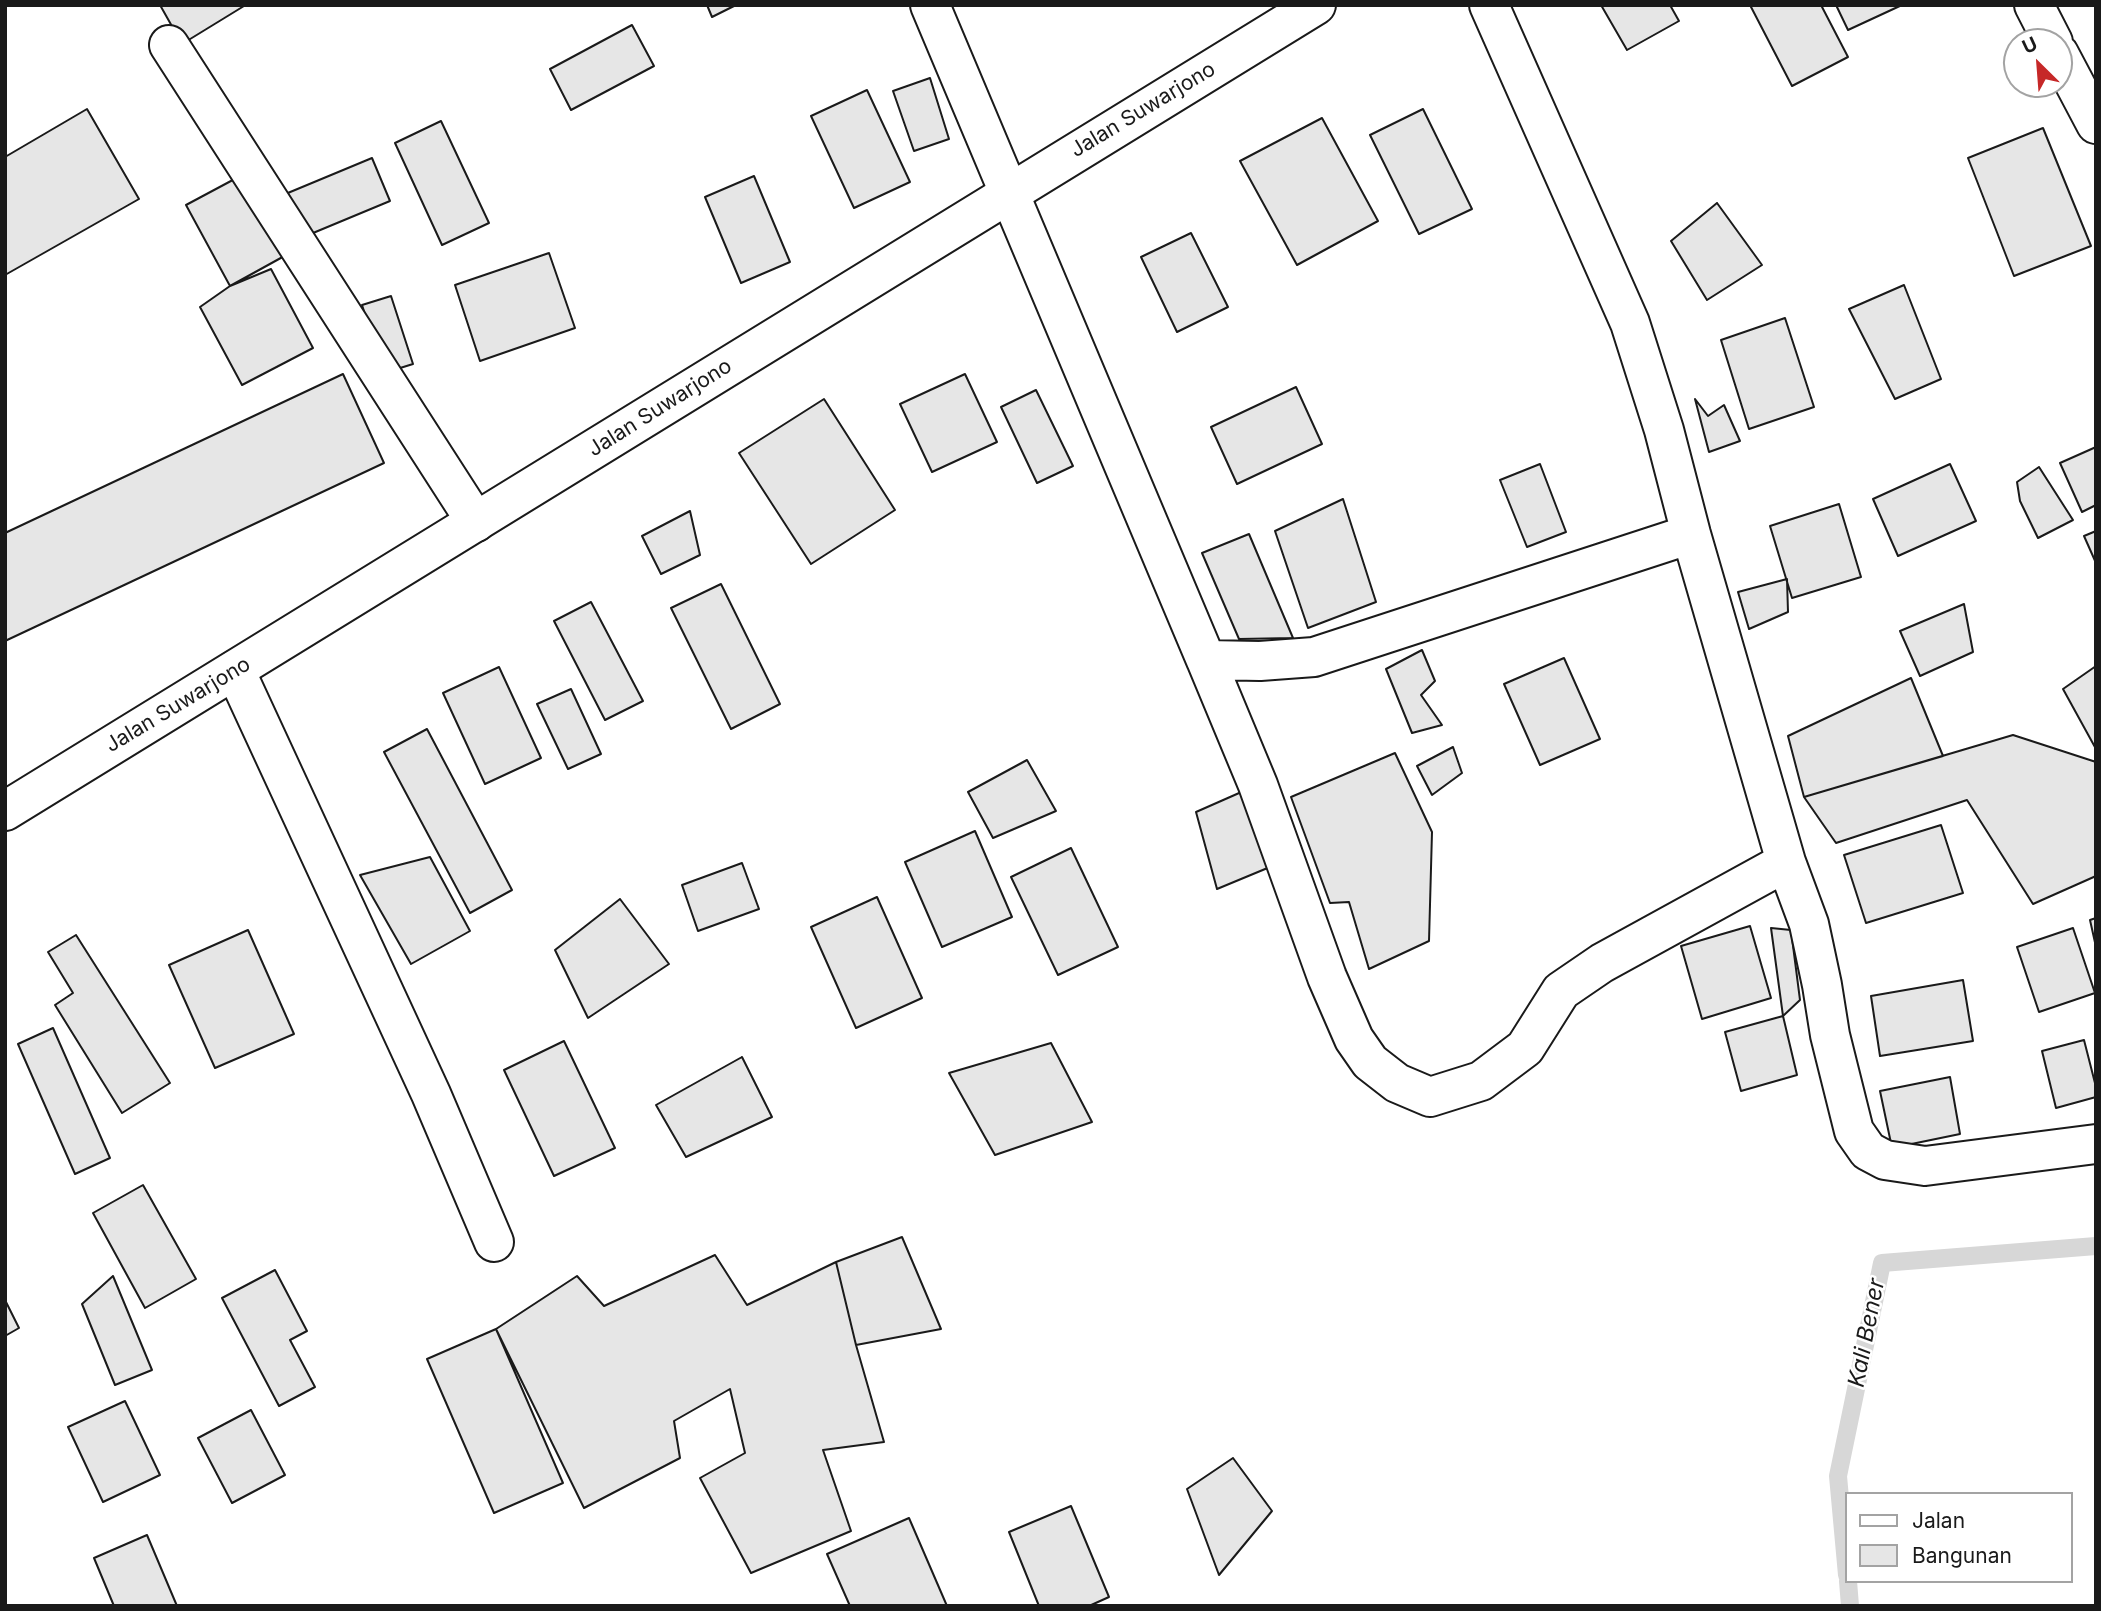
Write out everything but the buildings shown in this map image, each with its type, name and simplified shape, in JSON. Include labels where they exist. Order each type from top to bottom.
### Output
[{"type":"street","points":[[930,5],[1258,785],[1327,977],[1354,1039],[1370,1062],[1397,1083],[1430,1097],[1481,1081],[1525,1048],[1561,991],[1602,963],[1786,862]]},
{"type":"street","name":"Jalan Suwarjono","points":[[5,811],[1316,5]]},
{"type":"street","points":[[1489,5],[1630,323],[1664,430],[1691,534],[1786,862],[1809,924],[1830,1035],[1854,1131],[1868,1151],[1885,1160],[1925,1166],[2096,1144]]},
{"type":"street","points":[[2034,5],[2046,28]]},
{"type":"street","points":[[169,45],[476,522]]},
{"type":"street","points":[[2073,80],[2096,124]]},
{"type":"street","points":[[1206,660],[1260,661],[1314,657],[1691,534]]},
{"type":"street","points":[[235,670],[431,1094],[494,1242]]},
{"type":"waterway","name":"Kali Bener","points":[[1846,1564],[1838,1476],[1882,1263],[2096,1246]]},
{"type":"waterway","name":"Kali Bener","points":[[1848,1583],[1850,1606]]}]
